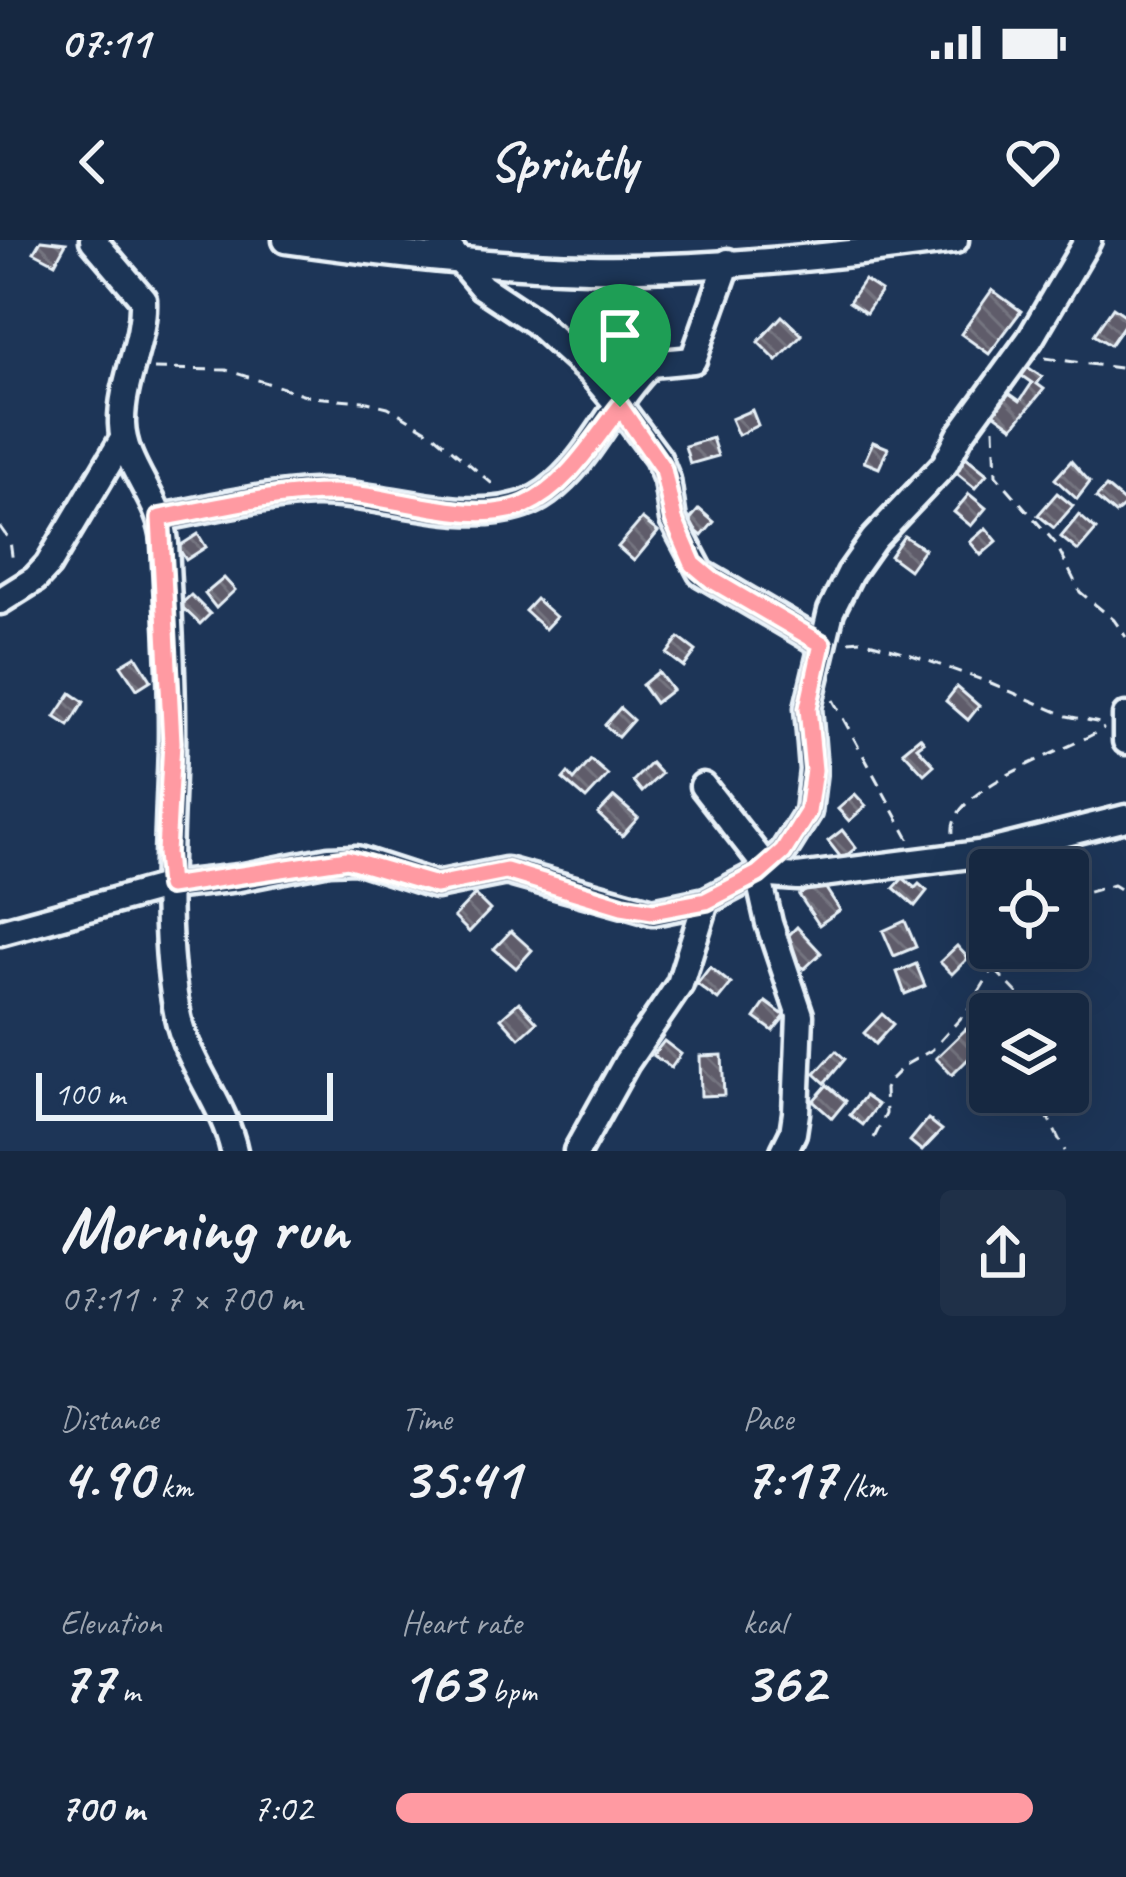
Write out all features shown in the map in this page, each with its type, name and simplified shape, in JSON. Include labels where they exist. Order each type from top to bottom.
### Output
[{"type":"street","points":[[93,240],[143,299],[122,403],[123,439],[160,518],[172,742],[166,853],[178,1018],[234,1151]]},
{"type":"street","points":[[286,240],[460,261],[594,268],[863,253],[955,240]]},
{"type":"street","points":[[442,240],[492,296],[536,322],[620,407],[663,469],[674,520],[693,564],[822,644]]},
{"type":"street","points":[[0,932],[169,886],[347,859],[436,885],[506,871],[653,911],[706,901],[762,871],[798,832],[808,812],[814,770],[808,708],[831,611],[861,555],[931,482],[1019,355],[1088,240]]},
{"type":"street","points":[[160,518],[266,496],[312,493],[465,511],[520,507],[562,479],[651,364],[687,364],[698,354],[728,262]]},
{"type":"street","points":[[7,598],[35,579],[56,555],[123,439]]},
{"type":"street","points":[[1126,716],[1126,741]]},
{"type":"street","points":[[703,786],[762,871],[772,935],[800,1016],[796,1113],[784,1151]]},
{"type":"street","points":[[762,871],[798,878],[919,862],[1032,843],[1126,818]]},
{"type":"street","points":[[577,1151],[626,1063],[680,984],[706,901]]},
{"type":"path","points":[[1019,355],[1126,369]]},
{"type":"path","points":[[128,368],[226,370],[312,397],[388,407],[435,435],[520,507]]},
{"type":"path","points":[[981,408],[994,423],[996,475],[1056,544],[1080,592],[1114,620],[1126,637]]},
{"type":"path","points":[[0,527],[13,551],[7,598]]},
{"type":"path","points":[[822,644],[862,640],[991,683],[1090,724],[1111,724],[1042,762],[998,778],[958,809],[952,822],[955,855]]},
{"type":"path","points":[[832,695],[919,862]]},
{"type":"path","points":[[1089,891],[1113,884],[1126,893]]},
{"type":"path","points":[[874,1138],[886,1114],[885,1089],[890,1080],[932,1050],[981,994],[994,969]]},
{"type":"path","points":[[995,969],[1018,993]]},
{"type":"path","points":[[1045,1113],[1064,1151]]},
{"type":"building","points":[[41,240],[66,243],[55,263],[34,252]]},
{"type":"building","points":[[864,280],[881,291],[866,313],[849,302]]},
{"type":"building","points":[[992,290],[1021,311],[989,354],[961,334]]},
{"type":"building","points":[[1113,307],[1126,316],[1126,322],[1110,345],[1094,335]]},
{"type":"building","points":[[782,316],[802,335],[777,361],[758,342]]},
{"type":"building","points":[[1026,366],[1042,377],[1037,384],[1044,389],[1013,427],[991,411],[1006,391],[1020,401],[1032,383],[1019,374]]},
{"type":"building","points":[[752,410],[758,425],[738,435],[731,419]]},
{"type":"building","points":[[712,438],[718,456],[690,464],[685,446]]},
{"type":"building","points":[[873,442],[888,448],[879,468],[864,462]]},
{"type":"building","points":[[966,457],[987,474],[975,488],[954,471]]},
{"type":"building","points":[[1071,461],[1090,482],[1077,499],[1055,479]]},
{"type":"building","points":[[1106,487],[1124,502],[1126,499],[1126,505],[1115,514],[1096,498]]},
{"type":"building","points":[[1057,493],[1073,506],[1054,528],[1038,515]]},
{"type":"building","points":[[969,494],[986,508],[971,526],[954,512]]},
{"type":"building","points":[[699,509],[714,522],[702,536],[687,523]]},
{"type":"building","points":[[1079,515],[1096,530],[1078,551],[1061,537]]},
{"type":"building","points":[[642,519],[658,532],[634,561],[618,547]]},
{"type":"building","points":[[986,528],[997,541],[981,555],[970,542]]},
{"type":"building","points":[[198,534],[206,547],[186,560],[178,547]]},
{"type":"building","points":[[904,536],[924,549],[909,570],[890,556]]},
{"type":"building","points":[[224,578],[235,590],[216,608],[205,594]]},
{"type":"building","points":[[191,595],[210,614],[200,624],[180,605]]},
{"type":"building","points":[[536,599],[556,617],[545,629],[525,611]]},
{"type":"building","points":[[679,638],[696,651],[684,667],[667,654]]},
{"type":"building","points":[[136,656],[151,680],[137,689],[121,665]]},
{"type":"building","points":[[658,672],[672,690],[655,703],[642,685]]},
{"type":"building","points":[[957,687],[979,706],[968,720],[946,701]]},
{"type":"building","points":[[71,693],[84,702],[69,726],[55,717]]},
{"type":"building","points":[[620,708],[633,720],[618,737],[605,725]]},
{"type":"building","points":[[920,737],[924,742],[917,747],[934,765],[924,774],[903,751]]},
{"type":"building","points":[[591,760],[608,775],[586,799],[563,779],[568,773],[574,780]]},
{"type":"building","points":[[651,763],[661,774],[642,792],[633,781]]},
{"type":"building","points":[[855,794],[866,806],[849,821],[838,809]]},
{"type":"building","points":[[614,797],[638,818],[622,836],[598,814]]},
{"type":"building","points":[[842,830],[856,848],[842,859],[828,841]]},
{"type":"building","points":[[903,878],[927,891],[915,906],[894,888]]},
{"type":"building","points":[[821,881],[840,910],[819,925],[799,895]]},
{"type":"building","points":[[475,895],[490,910],[469,932],[454,917]]},
{"type":"building","points":[[905,921],[916,947],[894,956],[883,931]]},
{"type":"building","points":[[797,927],[821,953],[804,969],[780,944]]},
{"type":"building","points":[[511,931],[532,950],[516,968],[494,949]]},
{"type":"building","points":[[957,946],[968,958],[952,974],[940,962]]},
{"type":"building","points":[[916,964],[925,986],[905,994],[897,972]]},
{"type":"building","points":[[710,967],[731,984],[718,1000],[697,984]]},
{"type":"building","points":[[519,1002],[537,1022],[519,1038],[501,1018]]},
{"type":"building","points":[[766,1002],[785,1016],[773,1031],[755,1018]]},
{"type":"building","points":[[882,1014],[893,1024],[875,1044],[864,1033]]},
{"type":"building","points":[[966,1029],[969,1032],[969,1058],[952,1075],[936,1058]]},
{"type":"building","points":[[664,1041],[681,1054],[671,1068],[653,1055]]},
{"type":"building","points":[[836,1051],[845,1059],[825,1083],[815,1074]]},
{"type":"building","points":[[722,1055],[724,1095],[701,1096],[700,1056]]},
{"type":"building","points":[[827,1085],[846,1101],[832,1118],[813,1101]]},
{"type":"building","points":[[865,1096],[878,1105],[863,1125],[850,1115]]},
{"type":"building","points":[[928,1119],[942,1130],[922,1151],[910,1141]]},
{"type":"route","points":[[620,407],[658,458],[674,520],[693,564],[822,644],[806,723],[814,770],[808,812],[783,852],[730,891],[668,911],[622,906],[506,871],[436,885],[347,859],[169,886],[166,853],[172,742],[160,518],[266,496],[312,493],[465,511],[520,507],[562,479],[620,407]]}]
